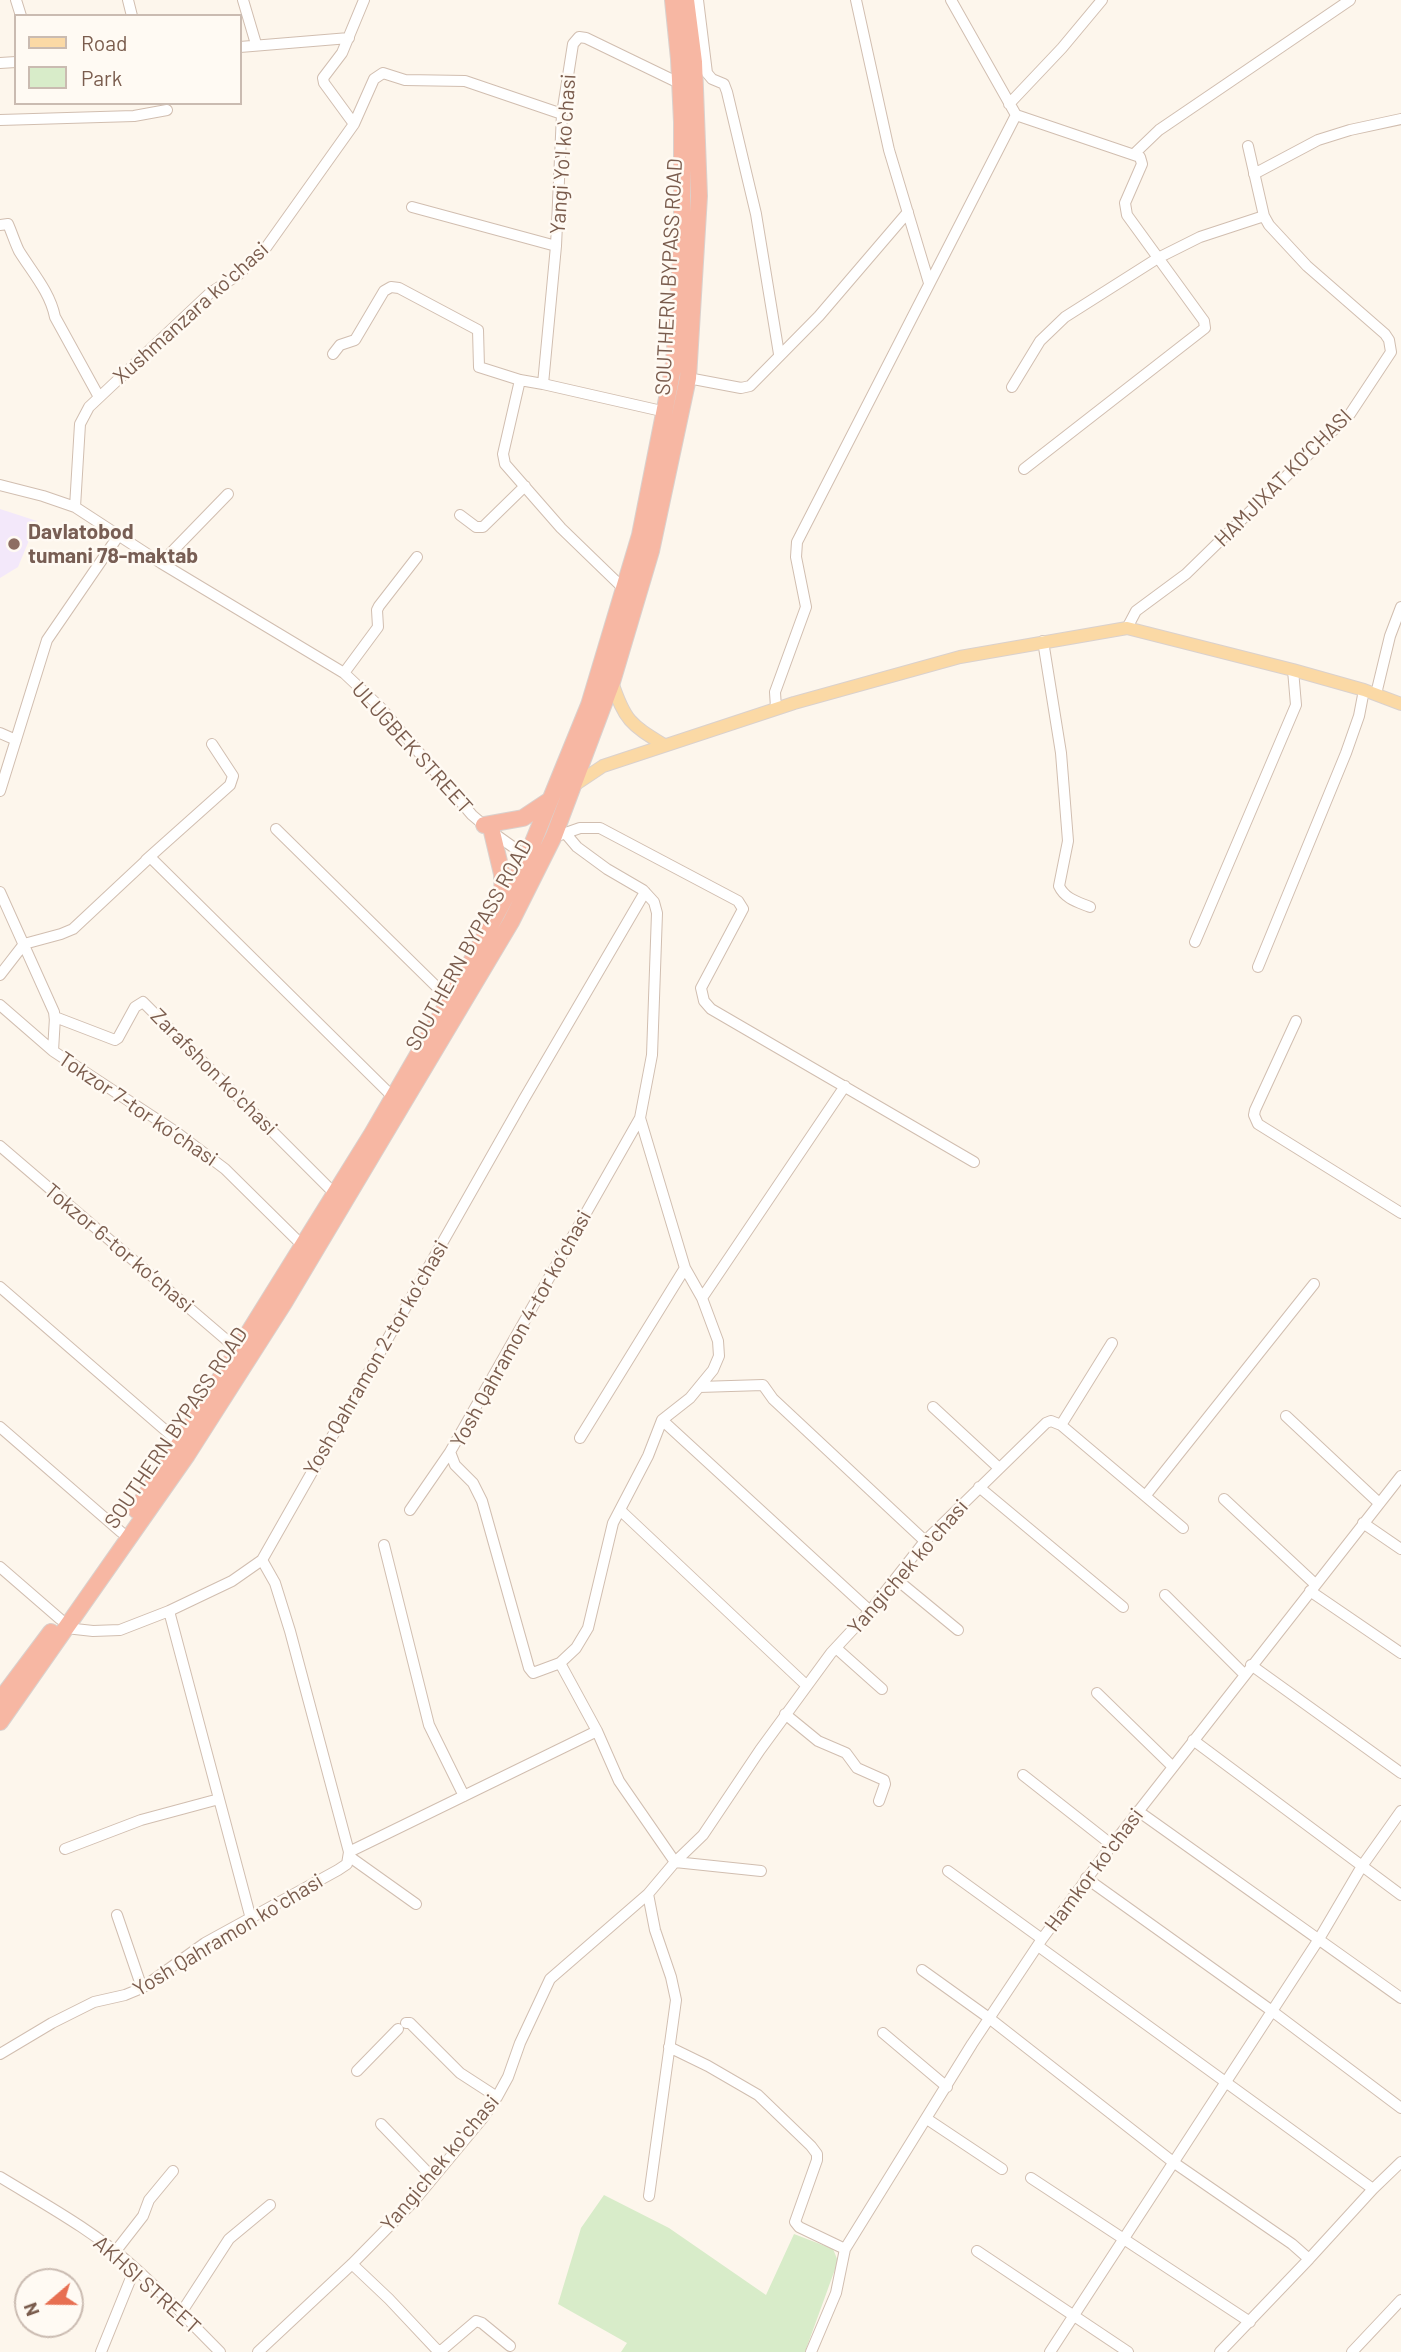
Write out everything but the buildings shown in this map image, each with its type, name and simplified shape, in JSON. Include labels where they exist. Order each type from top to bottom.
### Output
[{"type":"highway","name":"SOUTHERN BYPASS ROAD","points":[[0,1722],[180,1443],[334,1193],[449,998],[527,857],[589,705],[640,536],[674,363],[682,242],[682,122],[673,0]]},
{"type":"highway","name":"SOUTHERN BYPASS ROAD","points":[[0,1700],[63,1624],[187,1455],[284,1303],[560,835],[572,787],[612,682],[651,551],[688,378],[699,197],[694,62],[686,0]]},
{"type":"highway","points":[[503,904],[502,874],[488,829],[523,818],[551,799]]},
{"type":"main road","points":[[572,787],[603,765],[776,708],[960,657],[1128,628],[1293,670],[1370,692],[1401,704]]},
{"type":"main road","points":[[612,682],[620,706],[633,726],[664,744]]},
{"type":"street","points":[[243,0],[256,44]]},
{"type":"street","points":[[698,0],[707,73],[712,79],[724,84],[727,92],[756,214],[779,354]]},
{"type":"street","points":[[856,0],[889,150],[929,283]]},
{"type":"street","points":[[951,0],[1016,115],[1140,157],[1142,164],[1124,208],[1204,321],[1205,328],[1200,334],[1024,469]]},
{"type":"street","points":[[1009,104],[1062,48],[1102,0]]},
{"type":"street","points":[[1134,154],[1159,130],[1350,0]]},
{"type":"street","points":[[354,124],[323,78],[342,53],[360,3]]},
{"type":"street","name":"Yangi Yoʻl koʻchasi","points":[[543,384],[556,246],[562,114],[573,44],[579,37],[586,38],[680,83]]},
{"type":"street","points":[[242,47],[349,38]]},
{"type":"street","name":"Xushmanzara koʻchasi","points":[[75,507],[80,424],[89,407],[210,293],[253,263],[354,124],[374,79],[383,73],[405,79],[465,81],[562,114]]},
{"type":"street","points":[[0,120],[134,116],[167,110]]},
{"type":"street","points":[[776,708],[775,692],[806,607],[796,557],[797,542],[1016,115]]},
{"type":"street","points":[[1254,174],[1318,140],[1401,119]]},
{"type":"street","name":"HAMJIXAT KO’CHASI","points":[[1128,628],[1136,611],[1186,574],[1350,414],[1396,346],[1307,266],[1269,225],[1264,216],[1248,146]]},
{"type":"street","points":[[412,207],[556,246]]},
{"type":"street","points":[[688,378],[746,388],[819,316],[908,212]]},
{"type":"street","points":[[1012,387],[1040,341],[1065,317],[1158,258],[1212,232],[1264,216]]},
{"type":"street","name":"Xushmanzara koʻchasi","points":[[0,225],[8,224],[17,247],[40,282],[53,306],[55,317],[99,397]]},
{"type":"street","points":[[333,354],[340,345],[355,340],[384,291],[391,287],[399,288],[478,330],[479,367],[520,380],[666,412]]},
{"type":"street","points":[[520,380],[503,459],[561,528],[623,588]]},
{"type":"street","name":"ULUGBEK STREET","points":[[0,485],[75,507],[161,563],[344,673],[381,708],[488,829],[527,857]]},
{"type":"street","points":[[460,515],[476,527],[482,527],[525,486]]},
{"type":"street","points":[[161,563],[228,494]]},
{"type":"street","points":[[0,791],[47,640],[119,535]]},
{"type":"street","points":[[344,673],[378,627],[379,606],[417,557]]},
{"type":"street","points":[[1258,967],[1341,766],[1401,607]]},
{"type":"street","points":[[1044,641],[1061,753],[1068,841],[1059,886],[1062,893],[1069,898],[1090,907]]},
{"type":"street","points":[[1195,942],[1296,705],[1293,670]]},
{"type":"street","points":[[0,733],[16,740]]},
{"type":"street","points":[[0,975],[24,944],[72,929],[232,780],[230,770],[212,744]]},
{"type":"street","points":[[560,835],[580,828],[600,828],[738,901],[743,909],[701,988],[704,1001],[711,1009],[974,1162]]},
{"type":"street","points":[[276,829],[449,998]]},
{"type":"street","points":[[560,835],[645,892],[654,902],[657,913],[652,1055],[640,1118],[685,1268],[702,1298],[719,1347],[719,1356],[713,1370],[690,1398],[662,1420],[648,1455],[613,1523],[588,1628],[576,1648],[560,1663],[597,1731],[619,1781],[675,1862],[761,1871]]},
{"type":"street","points":[[150,857],[392,1096]]},
{"type":"street","points":[[0,892],[55,1017],[53,1051]]},
{"type":"street","name":"Yosh Qahramon 2-tor koʼchasi","points":[[262,1560],[517,1111],[645,892]]},
{"type":"street","name":"Zarafshon koʻchasi","points":[[55,1017],[115,1040],[138,1003],[143,1002],[334,1193]]},
{"type":"street","name":"Tokzor 7-tor koʼchasi","points":[[0,1005],[53,1051],[176,1132],[225,1169],[302,1245]]},
{"type":"street","points":[[1296,1021],[1255,1110],[1258,1124],[1401,1213]]},
{"type":"street","points":[[702,1298],[845,1086]]},
{"type":"street","name":"Yosh Qahramon 4-tor koʼchasi","points":[[560,1663],[536,1674],[529,1668],[482,1501],[473,1483],[455,1465],[450,1452],[640,1118]]},
{"type":"street","name":"Tokzor 6-tor koʼchasi","points":[[0,1146],[237,1349]]},
{"type":"street","points":[[580,1438],[685,1268]]},
{"type":"street","points":[[1146,1495],[1314,1284]]},
{"type":"street","points":[[0,1287],[180,1443]]},
{"type":"street","points":[[1112,1343],[1061,1424],[1183,1528]]},
{"type":"street","points":[[699,1387],[763,1385],[774,1399],[925,1541]]},
{"type":"street","points":[[933,1407],[999,1468]]},
{"type":"street","points":[[1286,1416],[1379,1503]]},
{"type":"street","points":[[662,1420],[870,1611]]},
{"type":"street","name":"Yangichek koʻchasi","points":[[258,2352],[352,2264],[414,2200],[482,2119],[508,2077],[520,2043],[550,1979],[648,1894],[703,1835],[806,1685],[870,1611],[925,1541],[1046,1423],[1051,1421],[1061,1424]]},
{"type":"street","points":[[0,1427],[121,1532]]},
{"type":"street","points":[[410,1510],[450,1452]]},
{"type":"street","name":"Hamkor koʻchasi","points":[[811,2352],[836,2293],[845,2249],[989,2018],[1086,1878],[1401,1476]]},
{"type":"street","points":[[979,1487],[1123,1607]]},
{"type":"street","points":[[1224,1499],[1312,1587],[1401,1653]]},
{"type":"street","points":[[620,1510],[806,1685]]},
{"type":"street","points":[[1363,1523],[1401,1549]]},
{"type":"street","points":[[384,1545],[429,1725],[464,1796]]},
{"type":"street","points":[[0,1567],[63,1624],[93,1631],[120,1630],[169,1611],[232,1581],[262,1560],[275,1583],[290,1631],[349,1855],[416,1904]]},
{"type":"street","points":[[896,1579],[958,1630]]},
{"type":"street","points":[[1165,1595],[1248,1670],[1401,1773]]},
{"type":"street","points":[[169,1611],[251,1919]]},
{"type":"street","points":[[836,1648],[882,1689]]},
{"type":"street","points":[[1097,1693],[1173,1767]]},
{"type":"street","points":[[785,1714],[818,1741],[846,1753],[857,1768],[884,1780],[879,1801]]},
{"type":"street","name":"Yosh Qahramon koʻchasi","points":[[0,2054],[94,2002],[142,1988],[205,1943],[338,1870],[347,1864],[349,1855],[597,1731]]},
{"type":"street","points":[[1193,1740],[1401,1895]]},
{"type":"street","points":[[1023,1776],[1112,1845]]},
{"type":"street","points":[[65,1849],[141,1820],[219,1799]]},
{"type":"street","points":[[1138,1811],[1401,1998]]},
{"type":"street","points":[[1050,2352],[1319,1940],[1362,1866],[1401,1811]]},
{"type":"street","points":[[948,1871],[1225,2082],[1373,2189]]},
{"type":"street","points":[[1086,1878],[1272,2011],[1401,2108]]},
{"type":"street","points":[[648,1894],[655,1930],[676,2000],[649,2196]]},
{"type":"street","points":[[117,1915],[142,1988]]},
{"type":"street","points":[[922,1970],[989,2018],[1173,2162],[1292,2244],[1309,2259]]},
{"type":"street","points":[[357,2071],[402,2026],[410,2023],[460,2073],[497,2097]]},
{"type":"street","points":[[883,2033],[947,2087]]},
{"type":"street","points":[[669,2047],[758,2095],[811,2146],[817,2154],[817,2160],[795,2222],[799,2227],[845,2249]]},
{"type":"street","points":[[927,2119],[1002,2169]]},
{"type":"street","points":[[381,2124],[433,2178]]},
{"type":"street","points":[[1220,2352],[1401,2162]]},
{"type":"street","points":[[115,2252],[143,2216],[149,2200],[173,2171]]},
{"type":"street","name":"AKHSI STREET","points":[[0,2177],[72,2220],[115,2252],[135,2268],[220,2352]]},
{"type":"street","points":[[1031,2178],[1250,2322]]},
{"type":"street","points":[[181,2313],[229,2239],[270,2205]]},
{"type":"street","points":[[977,2251],[1128,2352]]},
{"type":"street","points":[[352,2264],[438,2350],[442,2350],[476,2320],[510,2346]]},
{"type":"street","points":[[101,2352],[135,2268]]},
{"type":"street","points":[[1352,2352],[1401,2300]]},
{"type":"shaded area","name":"Davlatobod tumani 78-maktab","points":[[0,509],[37,521],[18,567],[0,578]]},
{"type":"green space","points":[[604,2195],[669,2228],[766,2295],[794,2234],[833,2249],[838,2261],[805,2352],[621,2352],[627,2343],[558,2304],[581,2228]]},
{"type":"place","name":"Davlatobod tumani 78-maktab","points":[[14,544]]}]
